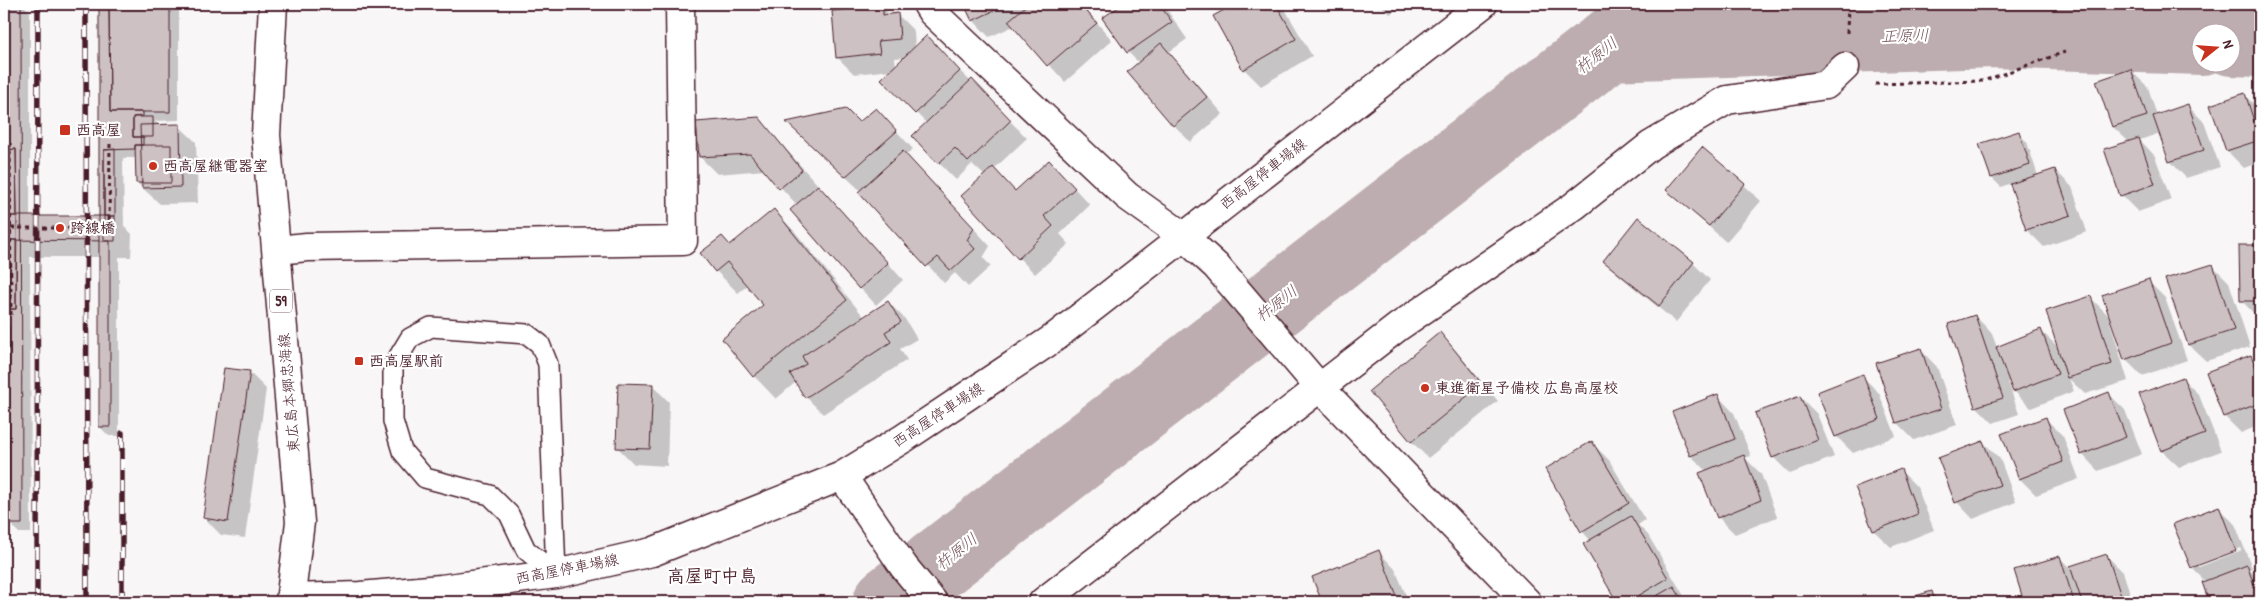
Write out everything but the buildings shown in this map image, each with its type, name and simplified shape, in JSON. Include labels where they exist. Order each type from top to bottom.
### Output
[{"type":"street","name":"東広島本郷忠海線","points":[[274,4],[266,135],[300,522],[290,600]]},
{"type":"street","points":[[277,250],[317,247],[683,241],[680,4]]},
{"type":"street","points":[[927,4],[932,12],[1127,196],[1183,236],[1216,266],[1312,380],[1527,602]]},
{"type":"street","name":"西高屋停車場線","points":[[290,600],[441,589],[556,574],[652,552],[842,476],[904,438],[1051,340],[1483,4]]},
{"type":"street","points":[[1043,602],[1312,380],[1398,327],[1574,206],[1659,140],[1727,100],[1836,76]]},
{"type":"street","points":[[842,476],[904,566],[933,602]]},
{"type":"lane","points":[[431,327],[527,334],[540,344],[548,364],[556,574],[526,550],[509,514],[490,495],[425,478],[402,452],[393,421],[393,366],[410,338],[431,327]]},
{"type":"path","points":[[1836,76],[1983,81],[2065,52]]},
{"type":"path","points":[[10,143],[11,315]]},
{"type":"path","points":[[10,228],[109,228],[110,143]]},
{"type":"waterway","name":"杵原川","points":[[889,602],[1662,4]]},
{"type":"waterway","name":"正原川","points":[[1608,45],[1992,32],[2192,39]]},
{"type":"waterway","name":"正原川","points":[[2242,40],[2260,41]]},
{"type":"railway","points":[[37,602],[38,4]]},
{"type":"railway","points":[[86,4],[87,602]]},
{"type":"railway","points":[[122,433],[122,602]]},
{"type":"place","name":"西高屋","points":[[65,130]]},
{"type":"place","name":"西高屋継電器室","points":[[153,166]]},
{"type":"place","name":"跨線橋","points":[[60,228]]},
{"type":"place","name":"西高屋駅前","points":[[359,361]]},
{"type":"place","name":"東進衛星予備校 広島高屋校","points":[[1425,388]]},
{"type":"district","name":"高屋町中島","points":[[712,576]]}]
